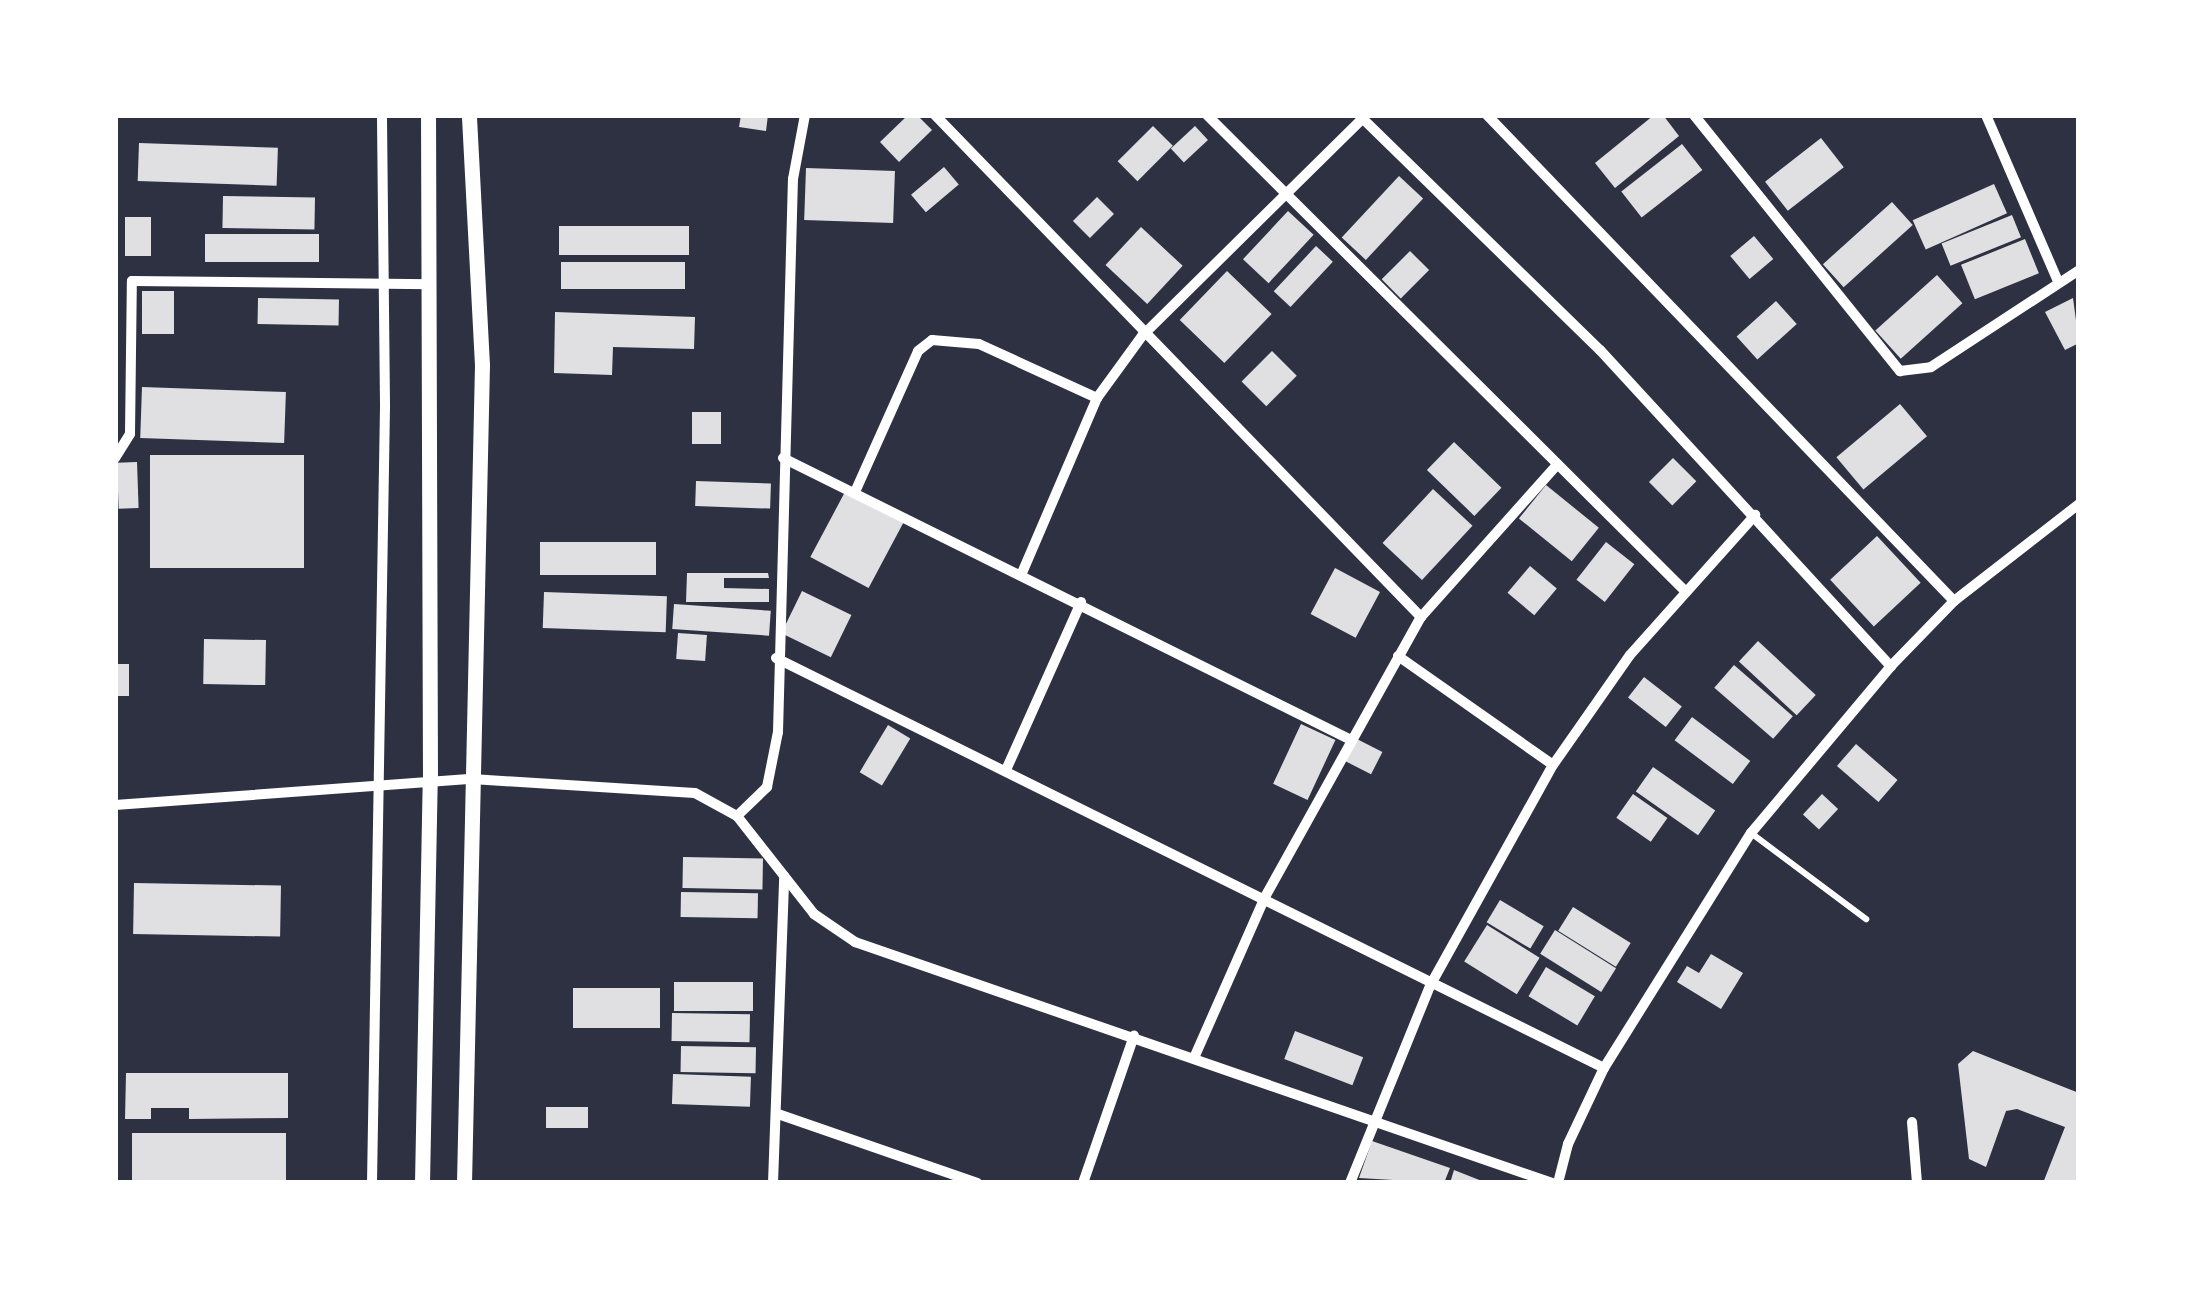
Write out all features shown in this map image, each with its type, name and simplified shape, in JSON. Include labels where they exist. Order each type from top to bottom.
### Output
[{"type":"street","points":[[372,1183],[386,284],[382,115]]},
{"type":"street","points":[[422,1183],[430,780],[432,284],[428,115]]},
{"type":"street","points":[[464,1183],[482,365],[469,115]]},
{"type":"street","points":[[935,115],[1142,336],[1422,617]]},
{"type":"street","points":[[1206,115],[1686,592]]},
{"type":"street","points":[[1487,115],[1954,601]]},
{"type":"street","points":[[1694,115],[1900,371],[1931,367],[2079,270]]},
{"type":"street","points":[[1986,115],[2058,281]]},
{"type":"street","points":[[737,816],[767,787],[774,770],[793,179],[802,116]]},
{"type":"street","points":[[1022,573],[1097,398],[1142,336],[1361,117],[1600,350],[1891,666]]},
{"type":"street","points":[[115,458],[130,434],[132,281],[432,284]]},
{"type":"street","points":[[855,492],[918,351],[932,340],[979,344],[1097,398]]},
{"type":"street","points":[[784,458],[1350,739]]},
{"type":"street","points":[[1194,1058],[1266,897],[1398,656],[1422,617],[1558,464]]},
{"type":"street","points":[[115,805],[472,778],[695,793],[737,816],[814,914],[855,942],[1555,1183],[1568,1144],[1604,1068],[1751,833],[1891,666],[1954,601],[2079,504]]},
{"type":"street","points":[[1350,1183],[1431,984],[1552,764],[1630,655],[1755,515]]},
{"type":"street","points":[[1006,770],[1080,602]]},
{"type":"street","points":[[1398,656],[1552,764]]},
{"type":"street","points":[[776,658],[1266,897],[1431,984],[1604,1068]]},
{"type":"street","points":[[773,1183],[784,875]]},
{"type":"street","points":[[1083,1183],[1134,1036]]},
{"type":"street","points":[[778,1114],[976,1183]]},
{"type":"street","points":[[1912,1122],[1917,1183]]},
{"type":"lane","points":[[1751,833],[1866,919]]},
{"type":"building","points":[[741,115],[768,115],[766,131],[739,127]]},
{"type":"building","points":[[908,115],[917,115],[932,130],[899,162],[880,142]]},
{"type":"building","points":[[1654,115],[1663,115],[1679,136],[1615,188],[1595,163]]},
{"type":"building","points":[[1153,126],[1173,146],[1137,181],[1118,161]]},
{"type":"building","points":[[1195,126],[1208,140],[1184,162],[1171,149]]},
{"type":"building","points":[[1821,138],[1844,167],[1788,211],[1765,182]]},
{"type":"building","points":[[139,143],[278,148],[277,186],[138,181]]},
{"type":"building","points":[[1682,144],[1702,170],[1642,217],[1621,191]]},
{"type":"building","points":[[944,167],[959,185],[926,212],[911,195]]},
{"type":"building","points":[[806,168],[895,171],[893,223],[804,220]]},
{"type":"building","points":[[1399,176],[1423,199],[1366,260],[1342,237]]},
{"type":"building","points":[[1994,184],[2007,213],[1926,249],[1913,220]]},
{"type":"building","points":[[223,196],[315,198],[314,230],[222,228]]},
{"type":"building","points":[[1097,197],[1114,214],[1090,238],[1073,221]]},
{"type":"building","points":[[1892,202],[1913,225],[1844,287],[1823,264]]},
{"type":"building","points":[[1288,211],[1314,235],[1269,283],[1243,259]]},
{"type":"building","points":[[2012,215],[2021,237],[1951,266],[1942,243]]},
{"type":"building","points":[[125,217],[151,217],[151,256],[125,256]]},
{"type":"building","points":[[559,226],[689,226],[689,255],[559,255]]},
{"type":"building","points":[[1141,227],[1183,266],[1147,304],[1106,265]]},
{"type":"building","points":[[205,234],[319,234],[319,262],[205,262]]},
{"type":"building","points":[[1754,236],[1773,259],[1750,279],[1730,256]]},
{"type":"building","points":[[2025,239],[2039,273],[1975,299],[1961,265]]},
{"type":"building","points":[[1316,246],[1333,262],[1291,307],[1274,291]]},
{"type":"building","points":[[1410,251],[1429,270],[1401,298],[1382,279]]},
{"type":"building","points":[[561,262],[685,262],[685,289],[561,289]]},
{"type":"building","points":[[1227,271],[1272,314],[1224,363],[1180,320]]},
{"type":"building","points":[[1937,275],[1962,303],[1901,359],[1875,331]]},
{"type":"building","points":[[142,291],[174,291],[174,334],[142,334]]},
{"type":"building","points":[[258,298],[339,299],[339,325],[258,324]]},
{"type":"building","points":[[2073,298],[2079,343],[2065,350],[2045,312]]},
{"type":"building","points":[[1776,301],[1797,324],[1757,360],[1737,336]]},
{"type":"building","points":[[555,312],[695,317],[694,349],[613,347],[612,375],[554,373]]},
{"type":"building","points":[[1272,351],[1297,376],[1266,406],[1242,381]]},
{"type":"building","points":[[142,387],[286,392],[284,443],[140,438]]},
{"type":"building","points":[[1900,404],[1927,436],[1863,490],[1836,457]]},
{"type":"building","points":[[692,412],[721,412],[721,444],[692,444]]},
{"type":"building","points":[[1454,442],[1501,488],[1474,516],[1427,470]]},
{"type":"building","points":[[150,455],[304,455],[304,568],[150,568]]},
{"type":"building","points":[[1673,458],[1696,481],[1672,505],[1649,482]]},
{"type":"building","points":[[137,462],[139,508],[119,509],[117,463]]},
{"type":"building","points":[[696,481],[771,484],[770,509],[695,506]]},
{"type":"building","points":[[1546,485],[1599,528],[1572,561],[1519,518]]},
{"type":"building","points":[[1433,489],[1472,526],[1422,580],[1383,543]]},
{"type":"building","points":[[846,490],[904,521],[869,588],[810,557]]},
{"type":"building","points":[[1877,536],[1921,583],[1874,626],[1830,580]]},
{"type":"building","points":[[540,542],[656,542],[656,575],[540,575]]},
{"type":"building","points":[[1606,542],[1634,564],[1605,602],[1576,580]]},
{"type":"building","points":[[1530,566],[1557,588],[1534,615],[1508,593]]},
{"type":"building","points":[[1335,568],[1380,592],[1356,638],[1311,614]]},
{"type":"building","points":[[687,573],[768,573],[769,578],[724,578],[724,588],[769,589],[769,602],[686,602]]},
{"type":"building","points":[[802,591],[851,615],[831,657],[781,633]]},
{"type":"building","points":[[544,592],[667,596],[666,632],[543,628]]},
{"type":"building","points":[[674,604],[771,611],[769,636],[672,629]]},
{"type":"building","points":[[678,633],[707,635],[705,661],[676,659]]},
{"type":"building","points":[[204,639],[266,640],[265,685],[203,684]]},
{"type":"building","points":[[1758,641],[1816,695],[1797,715],[1739,661]]},
{"type":"building","points":[[115,664],[129,664],[129,696],[115,696]]},
{"type":"building","points":[[1734,665],[1793,716],[1773,739],[1714,688]]},
{"type":"building","points":[[1644,677],[1682,707],[1666,727],[1628,697]]},
{"type":"building","points":[[1692,717],[1750,761],[1733,784],[1675,740]]},
{"type":"building","points":[[1301,724],[1335,740],[1308,800],[1273,784]]},
{"type":"building","points":[[888,725],[910,738],[882,786],[860,772]]},
{"type":"building","points":[[1353,737],[1382,752],[1371,774],[1342,759]]},
{"type":"building","points":[[1856,744],[1898,780],[1878,802],[1837,766]]},
{"type":"building","points":[[1653,767],[1715,811],[1698,835],[1636,792]]},
{"type":"building","points":[[1633,794],[1667,818],[1651,842],[1616,818]]},
{"type":"building","points":[[1822,794],[1838,809],[1819,829],[1803,814]]},
{"type":"building","points":[[683,857],[763,858],[762,889],[682,888]]},
{"type":"building","points":[[134,883],[281,886],[280,937],[133,934]]},
{"type":"building","points":[[681,892],[758,893],[758,918],[681,917]]},
{"type":"building","points":[[1500,900],[1544,926],[1530,949],[1487,922]]},
{"type":"building","points":[[1573,907],[1631,943],[1616,967],[1558,931]]},
{"type":"building","points":[[1487,925],[1540,958],[1517,994],[1464,961]]},
{"type":"building","points":[[1555,930],[1616,968],[1601,992],[1540,954]]},
{"type":"building","points":[[1711,954],[1743,973],[1721,1009],[1677,982],[1687,966],[1699,973]]},
{"type":"building","points":[[1546,967],[1595,996],[1577,1026],[1528,996]]},
{"type":"building","points":[[674,982],[753,982],[753,1011],[674,1011]]},
{"type":"building","points":[[573,988],[660,988],[660,1028],[573,1028]]},
{"type":"building","points":[[672,1013],[750,1014],[749,1042],[672,1041]]},
{"type":"building","points":[[1295,1031],[1363,1057],[1352,1085],[1284,1059]]},
{"type":"building","points":[[681,1046],[756,1047],[756,1073],[681,1072]]},
{"type":"building","points":[[1973,1051],[2079,1093],[2079,1183],[2043,1183],[2065,1127],[2017,1109],[2006,1111],[1986,1167],[1969,1159],[1958,1064]]},
{"type":"building","points":[[126,1073],[288,1073],[288,1118],[189,1119],[189,1108],[151,1108],[151,1119],[125,1119]]},
{"type":"building","points":[[673,1074],[751,1077],[750,1107],[672,1104]]},
{"type":"building","points":[[546,1107],[588,1107],[588,1128],[546,1128]]},
{"type":"building","points":[[132,1133],[286,1133],[286,1183],[132,1183]]},
{"type":"building","points":[[1372,1141],[1450,1168],[1444,1183],[1359,1178]]},
{"type":"building","points":[[1454,1170],[1487,1183],[1450,1183]]}]
